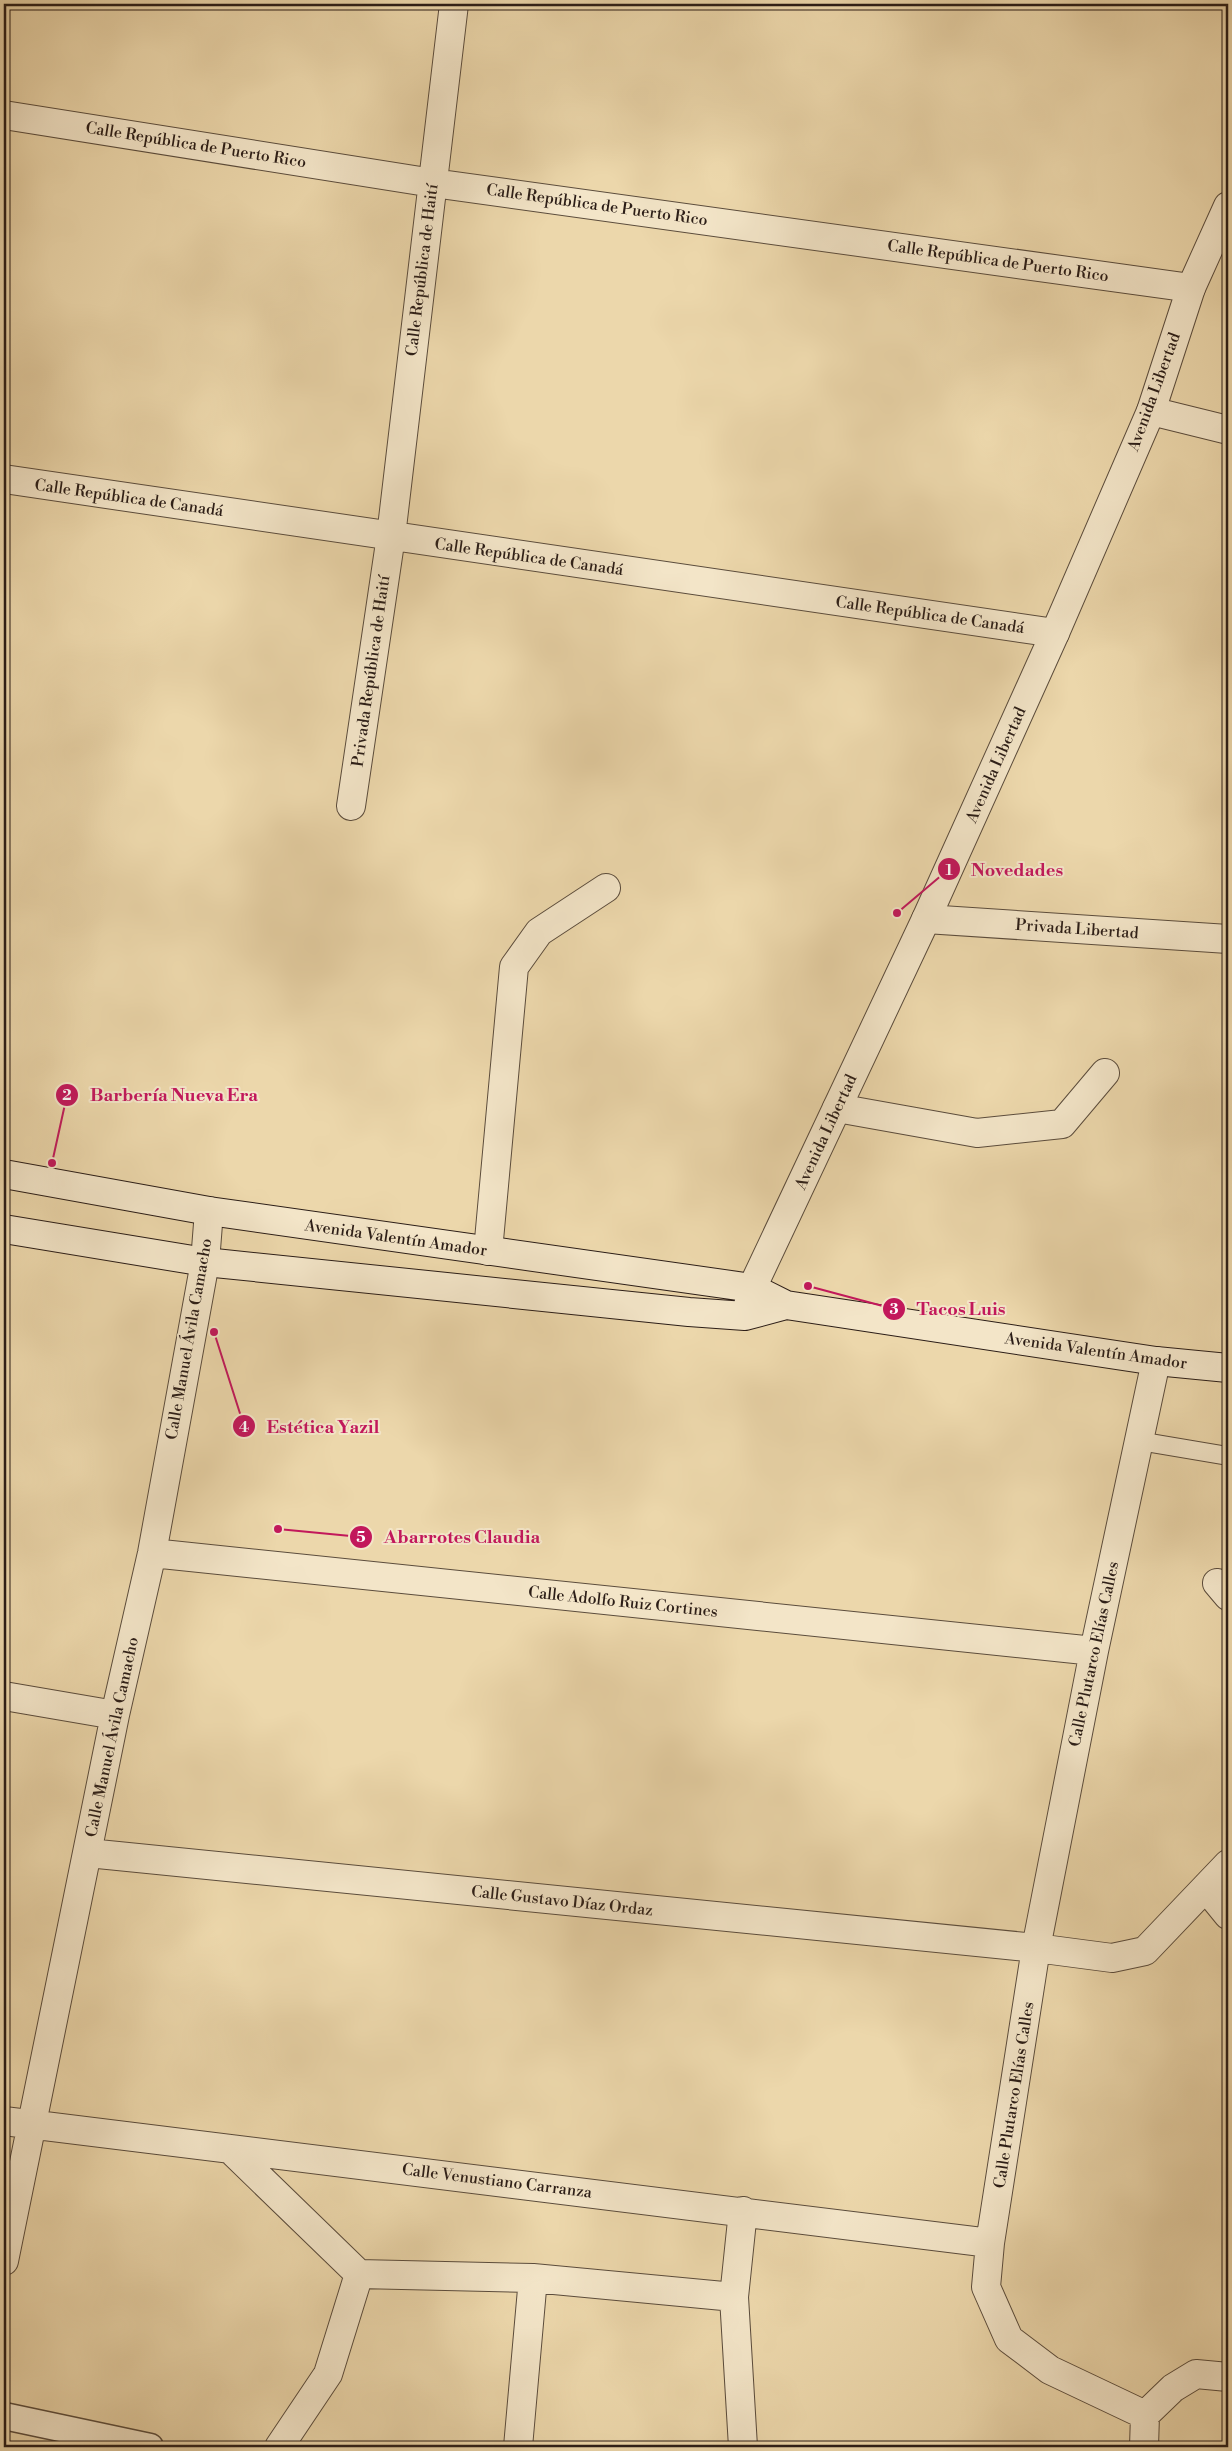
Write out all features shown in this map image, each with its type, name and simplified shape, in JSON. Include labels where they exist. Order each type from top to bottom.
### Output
[{"type":"street","name":"Calle República de Haití","points":[[391,536],[454,4]]},
{"type":"street","name":"Calle República de Puerto Rico","points":[[4,115],[433,183],[1191,288]]},
{"type":"street","name":"Avenida Libertad","points":[[745,1316],[752,1288],[926,919],[1055,633],[1151,411],[1191,288],[1228,206]]},
{"type":"street","points":[[1151,411],[1228,430]]},
{"type":"street","name":"Calle República de Canadá","points":[[4,479],[1055,633]]},
{"type":"street","name":"Privada República de Haití","points":[[350,806],[391,536]]},
{"type":"street","points":[[488,1251],[514,967],[539,932],[606,888]]},
{"type":"street","name":"Privada Libertad","points":[[926,919],[1228,939]]},
{"type":"street","points":[[837,1108],[977,1133],[1062,1124],[1105,1073]]},
{"type":"street","name":"Avenida Valentín Amador","points":[[4,1174],[209,1211],[752,1288],[786,1305],[1156,1361],[1228,1368]]},
{"type":"street","name":"Calle Manuel Ávila Camacho","points":[[4,2261],[115,1715],[152,1553],[205,1262],[209,1211]]},
{"type":"street","name":"Avenida Valentín Amador","points":[[4,1229],[205,1262],[689,1312],[745,1316],[786,1305]]},
{"type":"street","name":"Calle Plutarco Elías Calles","points":[[1145,2415],[1050,2370],[1009,2339],[986,2286],[990,2243],[1036,1948],[1094,1650],[1156,1361]]},
{"type":"street","name":"Calle Adolfo Ruiz Cortines","points":[[152,1553],[1094,1650]]},
{"type":"street","points":[[4,1696],[115,1715]]},
{"type":"street","name":"Calle Gustavo Díaz Ordaz","points":[[88,1853],[1036,1948]]},
{"type":"street","points":[[1036,1948],[1112,1958],[1145,1951],[1228,1864]]},
{"type":"street","points":[[1206,1888],[1228,1915]]},
{"type":"street","name":"Calle Venustiano Carranza","points":[[4,2121],[990,2243]]},
{"type":"street","points":[[230,2149],[360,2274],[533,2278],[734,2297]]},
{"type":"street","points":[[743,2211],[734,2297],[743,2447]]},
{"type":"street","points":[[278,2447],[328,2374],[360,2274]]},
{"type":"street","points":[[518,2447],[533,2278]]},
{"type":"street","points":[[1144,2447],[1145,2415],[1173,2388],[1196,2374],[1228,2377]]},
{"type":"street","points":[[4,2416],[150,2447]]},
{"type":"lane","points":[[1139,1441],[1228,1456]]},
{"type":"place","name":"Novedades","points":[[897,913]]},
{"type":"place","name":"Barbería Nueva Era","points":[[52,1163]]},
{"type":"place","name":"Tacos Luis","points":[[808,1286]]},
{"type":"place","name":"Estética Yazil","points":[[214,1332]]},
{"type":"place","name":"Abarrotes Claudia","points":[[278,1529]]}]
